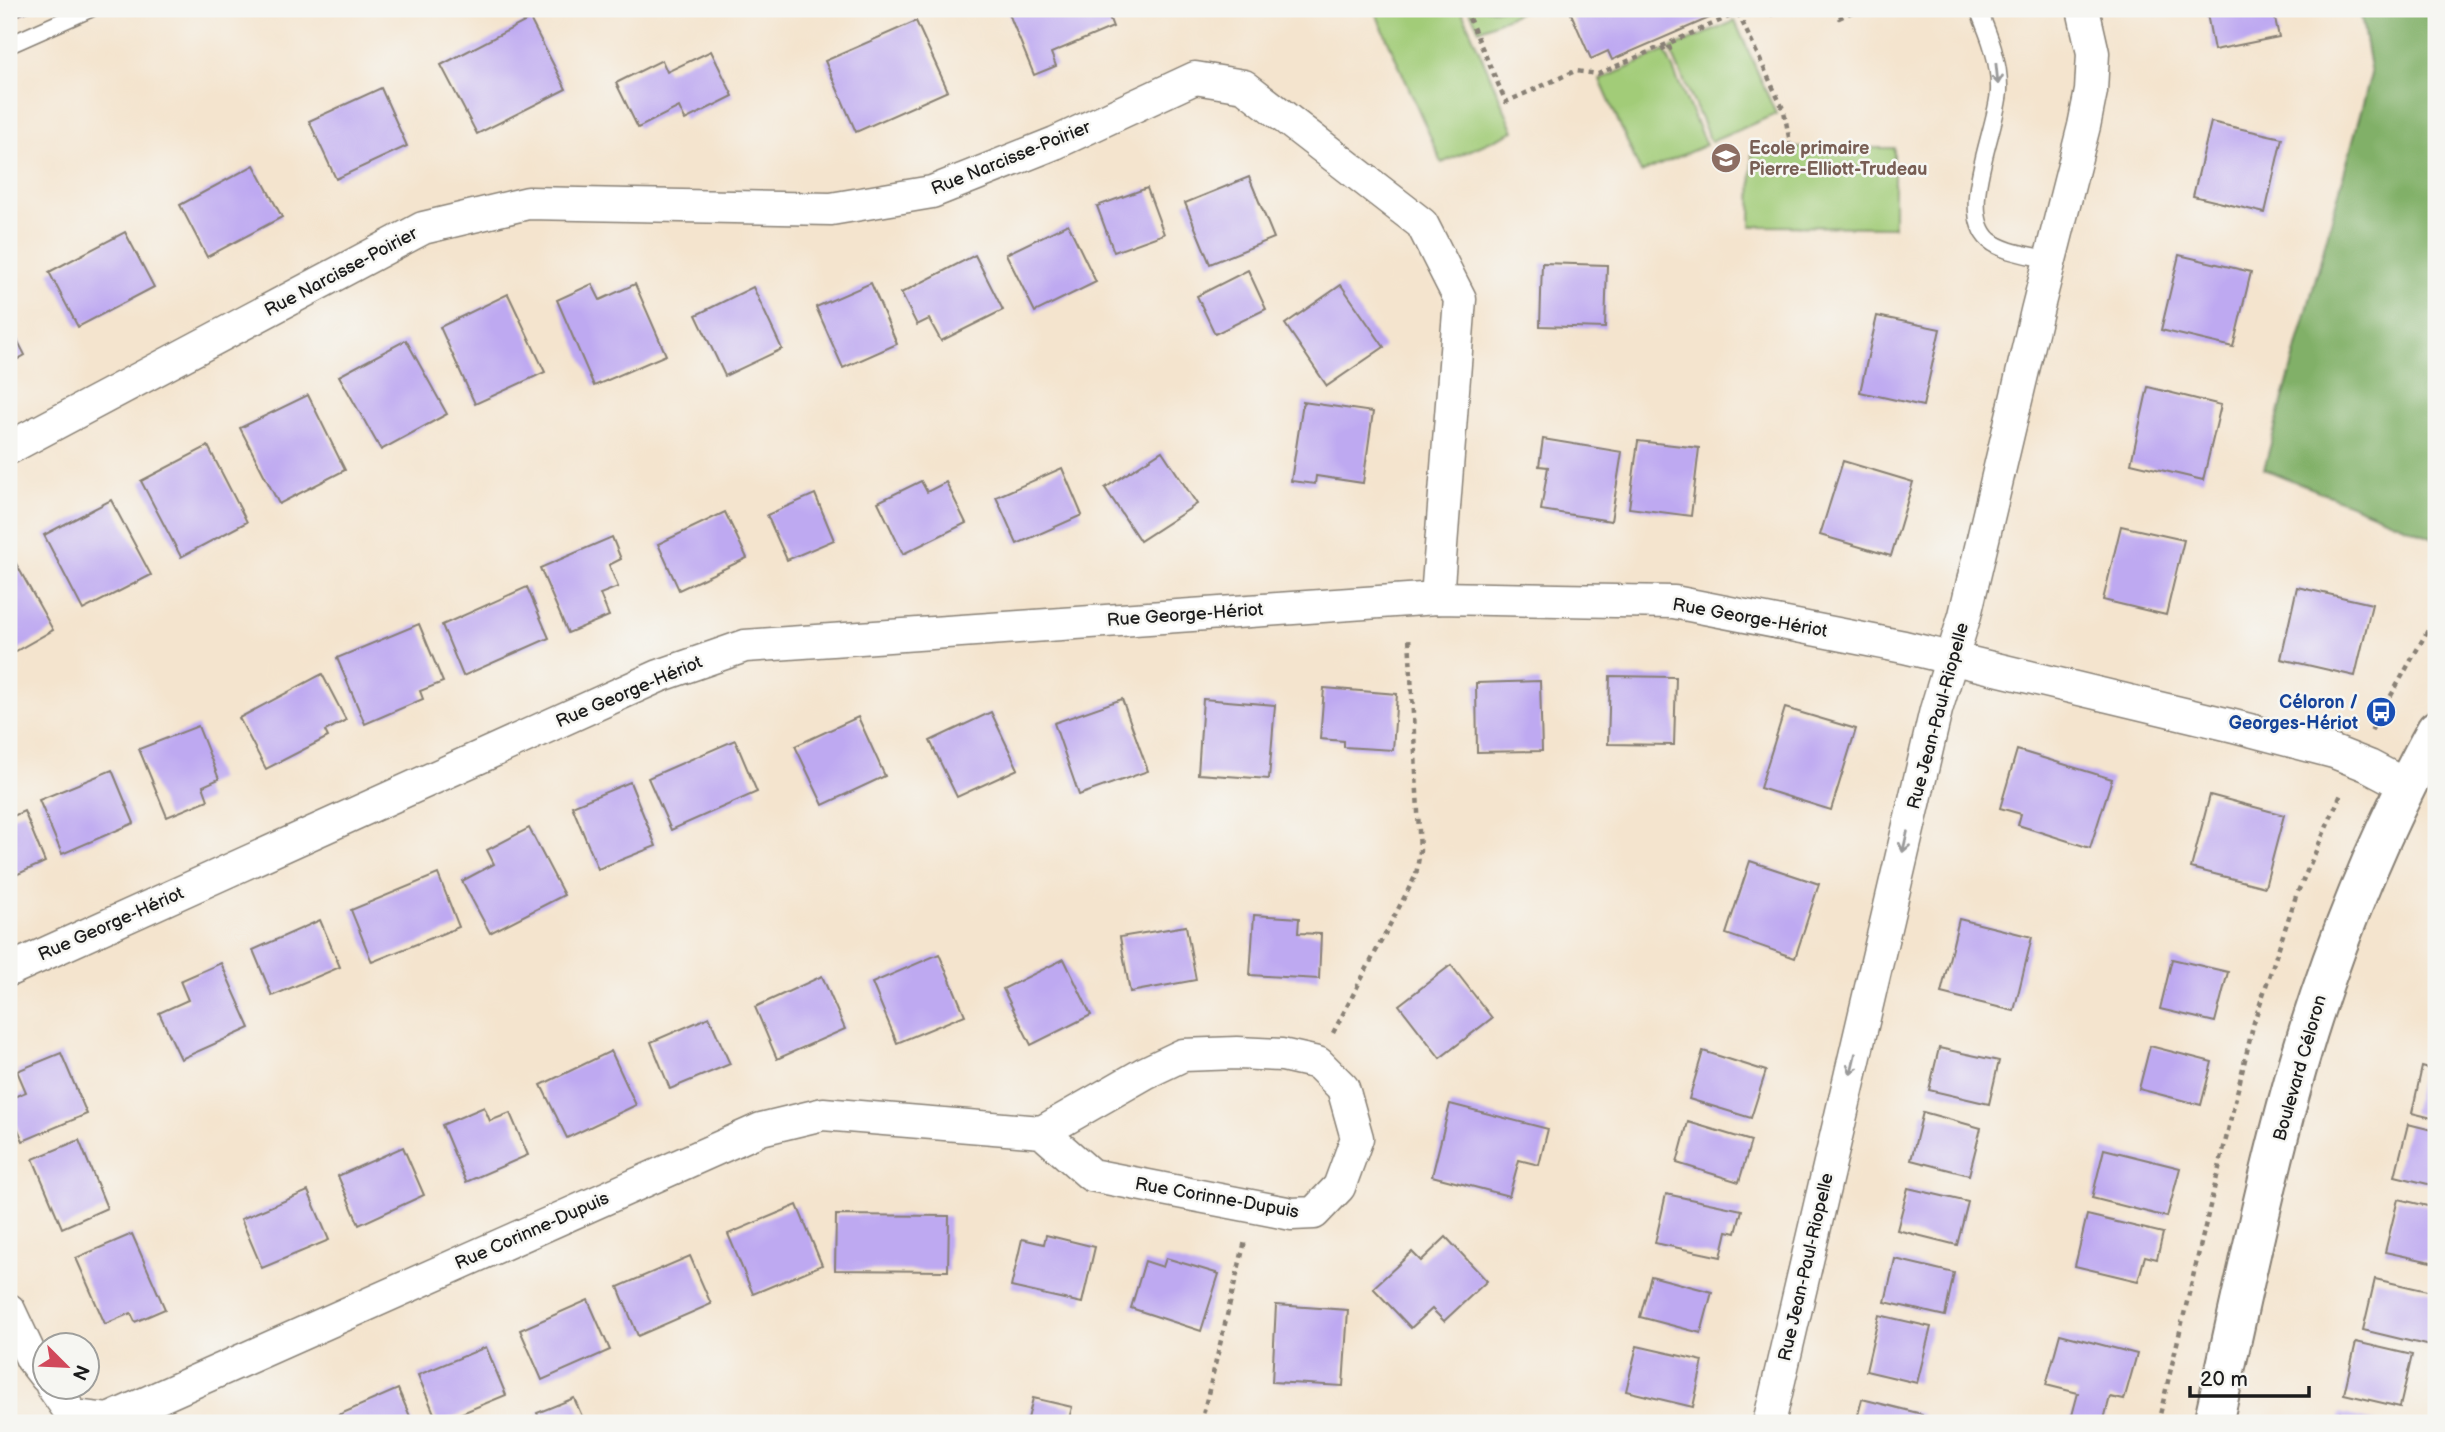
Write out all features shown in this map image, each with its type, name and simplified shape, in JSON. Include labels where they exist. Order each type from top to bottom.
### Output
[{"type":"street","name":"Rue Jean-Paul-Riopelle","points":[[1769,1423],[1936,710],[1953,658],[2091,91],[2093,52],[2083,9]]},
{"type":"street","name":"Rue Narcisse-Poirier","points":[[9,448],[423,228],[528,203],[831,209],[932,192],[1055,143],[1195,78],[1244,86],[1422,224],[1460,299],[1437,598]]},
{"type":"street","name":"Rue George-Hériot","points":[[9,970],[646,682],[745,646],[1437,598],[1674,602],[1953,658],[2334,752],[2407,786]]},
{"type":"street","name":"Boulevard Céloron","points":[[2213,1423],[2266,1196],[2308,1034],[2347,921],[2407,786],[2436,730]]},
{"type":"street","name":"Rue Corinne-Dupuis","points":[[61,1400],[73,1416],[108,1420],[761,1129],[823,1114],[1042,1132],[1145,1073],[1183,1055],[1282,1055],[1318,1063],[1343,1088],[1357,1138],[1339,1187],[1314,1213],[1292,1214],[1091,1175],[1042,1132]]},
{"type":"street","points":[[9,1310],[32,1359]]},
{"type":"lane","points":[[9,45],[90,9]]},
{"type":"lane","points":[[1978,9],[1995,55],[1999,91],[1975,205],[1978,219],[1982,232],[1996,245],[2050,260]]},
{"type":"path","points":[[1465,9],[1505,102],[1575,71],[1598,74],[1747,9]]},
{"type":"path","points":[[1765,9],[1768,16],[1784,9]]},
{"type":"path","points":[[1834,9],[1839,18],[1859,9]]},
{"type":"path","points":[[1738,12],[1784,111],[1791,148]]},
{"type":"path","points":[[2375,722],[2436,616]]},
{"type":"path","points":[[1331,1036],[1416,875],[1418,866],[1420,851],[1409,636]]},
{"type":"path","points":[[2158,1423],[2254,1022],[2292,907],[2330,817]]},
{"type":"path","points":[[1201,1423],[1247,1234]]},
{"type":"green space","points":[[1374,9],[1461,9],[1514,131],[1442,163]]},
{"type":"green space","points":[[1469,9],[1527,9],[1479,30]]},
{"type":"green space","points":[[2360,9],[2436,9],[2436,539],[2264,469],[2371,74]]},
{"type":"green space","points":[[1735,21],[1776,114],[1711,142],[1670,49]]},
{"type":"green space","points":[[1665,51],[1706,145],[1641,173],[1600,80]]},
{"type":"green space","points":[[1752,148],[1894,148],[1894,227],[1751,226]]},
{"type":"building","points":[[9,9],[33,9],[9,19]]},
{"type":"building","points":[[1007,9],[1106,9],[1113,27],[1051,53],[1056,66],[1034,75]]},
{"type":"building","points":[[1569,9],[1730,9],[1612,60],[1608,51],[1591,59]]},
{"type":"building","points":[[2206,9],[2273,9],[2279,37],[2214,50]]},
{"type":"building","points":[[530,19],[566,89],[477,134],[441,65]]},
{"type":"building","points":[[916,21],[948,91],[856,132],[825,61]]},
{"type":"building","points":[[711,51],[733,96],[685,120],[679,107],[638,128],[616,83],[662,60],[667,72]]},
{"type":"building","points":[[381,88],[407,146],[336,179],[309,121]]},
{"type":"building","points":[[2211,122],[2282,138],[2265,213],[2193,196]]},
{"type":"building","points":[[254,165],[282,217],[207,257],[180,205]]},
{"type":"building","points":[[1249,177],[1274,238],[1210,264],[1185,203]]},
{"type":"building","points":[[1147,188],[1164,234],[1114,252],[1097,206]]},
{"type":"building","points":[[1068,224],[1096,282],[1035,312],[1006,254]]},
{"type":"building","points":[[125,232],[154,287],[78,327],[49,272]]},
{"type":"building","points":[[975,255],[1003,310],[941,341],[929,319],[917,325],[901,293]]},
{"type":"building","points":[[2179,255],[2251,272],[2233,347],[2161,330]]},
{"type":"building","points":[[1542,263],[1607,265],[1605,328],[1540,326]]},
{"type":"building","points":[[1248,270],[1266,309],[1215,334],[1197,296]]},
{"type":"building","points":[[871,283],[897,344],[843,368],[816,307]]},
{"type":"building","points":[[592,284],[600,300],[635,284],[666,355],[594,386],[557,300]]},
{"type":"building","points":[[1341,285],[1384,347],[1327,386],[1285,324]]},
{"type":"building","points":[[753,287],[782,349],[725,376],[696,315]]},
{"type":"building","points":[[508,294],[545,372],[475,404],[440,327]]},
{"type":"building","points":[[1877,316],[1940,329],[1923,406],[1860,392]]},
{"type":"building","points":[[9,324],[25,355],[9,364]]},
{"type":"building","points":[[406,340],[447,414],[381,450],[339,376]]},
{"type":"building","points":[[2148,387],[2221,405],[2203,480],[2131,463]]},
{"type":"building","points":[[308,395],[345,470],[279,504],[240,428]]},
{"type":"building","points":[[1303,402],[1373,412],[1363,483],[1316,476],[1315,484],[1291,481]]},
{"type":"building","points":[[1543,439],[1622,452],[1611,521],[1541,510],[1548,467],[1539,466]]},
{"type":"building","points":[[1638,441],[1699,448],[1691,516],[1629,508]]},
{"type":"building","points":[[208,446],[247,522],[181,557],[141,481]]},
{"type":"building","points":[[1162,451],[1197,504],[1140,541],[1105,488]]},
{"type":"building","points":[[1843,461],[1913,482],[1891,556],[1820,535]]},
{"type":"building","points":[[1062,468],[1082,515],[1017,544],[996,497]]},
{"type":"building","points":[[921,481],[927,492],[946,482],[966,523],[903,554],[878,502]]},
{"type":"building","points":[[815,494],[834,540],[787,560],[767,515]]},
{"type":"building","points":[[111,500],[151,575],[83,610],[44,535]]},
{"type":"building","points":[[725,512],[747,558],[679,590],[658,544]]},
{"type":"building","points":[[2121,526],[2184,540],[2166,615],[2103,600]]},
{"type":"building","points":[[612,537],[621,559],[609,565],[618,587],[600,594],[609,616],[568,633],[540,568]]},
{"type":"building","points":[[9,551],[53,630],[9,655]]},
{"type":"building","points":[[527,587],[549,638],[463,676],[442,625]]},
{"type":"building","points":[[2297,587],[2372,604],[2355,676],[2281,659]]},
{"type":"building","points":[[419,624],[443,682],[420,691],[423,699],[365,724],[337,658]]},
{"type":"building","points":[[322,674],[346,720],[325,731],[328,737],[266,769],[239,718]]},
{"type":"building","points":[[1610,676],[1676,677],[1674,745],[1608,744]]},
{"type":"building","points":[[1540,681],[1542,751],[1477,752],[1476,683]]},
{"type":"building","points":[[1324,688],[1397,694],[1393,750],[1344,747],[1344,741],[1320,739]]},
{"type":"building","points":[[1122,699],[1148,771],[1079,795],[1054,723]]},
{"type":"building","points":[[1203,699],[1275,705],[1269,779],[1198,774]]},
{"type":"building","points":[[1785,708],[1856,729],[1831,810],[1760,788]]},
{"type":"building","points":[[991,712],[1018,769],[957,797],[930,741]]},
{"type":"building","points":[[858,717],[885,776],[823,805],[795,746]]},
{"type":"building","points":[[198,726],[219,779],[203,786],[208,800],[167,817],[139,749]]},
{"type":"building","points":[[735,740],[757,792],[671,830],[648,778]]},
{"type":"building","points":[[2017,750],[2112,779],[2090,848],[2018,825],[2021,814],[2000,808]]},
{"type":"building","points":[[112,770],[134,823],[62,854],[39,800]]},
{"type":"building","points":[[630,782],[656,846],[598,869],[572,806]]},
{"type":"building","points":[[2210,795],[2284,815],[2265,887],[2191,868]]},
{"type":"building","points":[[24,811],[45,862],[9,878],[9,818]]},
{"type":"building","points":[[529,828],[564,895],[490,933],[462,881],[494,864],[487,850]]},
{"type":"building","points":[[1750,861],[1819,884],[1795,958],[1726,934]]},
{"type":"building","points":[[438,874],[459,927],[372,962],[351,910]]},
{"type":"building","points":[[1254,915],[1299,918],[1298,933],[1321,934],[1319,979],[1250,975]]},
{"type":"building","points":[[1959,919],[2032,937],[2014,1011],[1941,993]]},
{"type":"building","points":[[320,920],[340,967],[272,996],[253,950]]},
{"type":"building","points":[[1186,926],[1196,980],[1130,992],[1120,937]]},
{"type":"building","points":[[939,954],[965,1015],[897,1043],[872,983]]},
{"type":"building","points":[[1064,959],[1091,1015],[1031,1045],[1003,989]]},
{"type":"building","points":[[2172,959],[2228,972],[2215,1022],[2160,1009]]},
{"type":"building","points":[[221,963],[250,1028],[181,1059],[159,1013],[188,1000],[180,981]]},
{"type":"building","points":[[1451,965],[1492,1018],[1440,1058],[1399,1005]]},
{"type":"building","points":[[822,976],[845,1029],[777,1059],[755,1007]]},
{"type":"building","points":[[709,1017],[730,1064],[670,1089],[651,1042]]},
{"type":"building","points":[[2150,1046],[2212,1062],[2201,1105],[2139,1089]]},
{"type":"building","points":[[1939,1048],[1999,1061],[1989,1104],[1929,1090]]},
{"type":"building","points":[[611,1051],[636,1105],[567,1138],[541,1085]]},
{"type":"building","points":[[1703,1051],[1766,1071],[1751,1118],[1689,1099]]},
{"type":"building","points":[[61,1053],[87,1114],[23,1141],[9,1108],[9,1099],[26,1092],[17,1071]]},
{"type":"building","points":[[2422,1067],[2436,1071],[2436,1119],[2412,1113]]},
{"type":"building","points":[[1450,1104],[1548,1129],[1539,1165],[1519,1160],[1509,1196],[1432,1176]]},
{"type":"building","points":[[484,1107],[490,1121],[510,1113],[528,1155],[466,1182],[442,1125]]},
{"type":"building","points":[[1923,1112],[1981,1128],[1969,1175],[1911,1160]]},
{"type":"building","points":[[1688,1122],[1751,1141],[1739,1182],[1677,1163]]},
{"type":"building","points":[[2408,1124],[2436,1131],[2436,1186],[2395,1176]]},
{"type":"building","points":[[79,1140],[107,1208],[62,1228],[33,1159]]},
{"type":"building","points":[[403,1147],[424,1195],[359,1225],[338,1176]]},
{"type":"building","points":[[2104,1149],[2180,1168],[2167,1217],[2092,1198]]},
{"type":"building","points":[[1908,1188],[1968,1202],[1957,1245],[1897,1230]]},
{"type":"building","points":[[308,1191],[329,1240],[262,1268],[241,1219]]},
{"type":"building","points":[[1666,1194],[1742,1210],[1736,1233],[1727,1231],[1721,1257],[1655,1243]]},
{"type":"building","points":[[2398,1199],[2436,1208],[2436,1263],[2385,1252]]},
{"type":"building","points":[[797,1205],[822,1265],[753,1294],[728,1234]]},
{"type":"building","points":[[836,1215],[949,1216],[948,1271],[835,1270]]},
{"type":"building","points":[[2087,1215],[2163,1233],[2157,1259],[2145,1256],[2138,1281],[2075,1266]]},
{"type":"building","points":[[132,1234],[165,1309],[135,1322],[131,1313],[105,1324],[76,1258]]},
{"type":"building","points":[[1046,1235],[1095,1247],[1082,1303],[1011,1287],[1022,1239],[1044,1244]]},
{"type":"building","points":[[1446,1237],[1487,1281],[1444,1321],[1432,1309],[1411,1328],[1373,1288],[1412,1252],[1421,1261]]},
{"type":"building","points":[[690,1256],[711,1304],[638,1336],[618,1287]]},
{"type":"building","points":[[1166,1258],[1219,1274],[1201,1331],[1131,1308],[1145,1261],[1163,1267]]},
{"type":"building","points":[[1895,1259],[1954,1273],[1945,1316],[1885,1302]]},
{"type":"building","points":[[1651,1276],[1712,1292],[1701,1333],[1640,1317]]},
{"type":"building","points":[[2375,1279],[2436,1293],[2434,1347],[2363,1330]]},
{"type":"building","points":[[588,1300],[610,1350],[542,1380],[520,1330]]},
{"type":"building","points":[[1276,1305],[1348,1310],[1343,1386],[1272,1382]]},
{"type":"building","points":[[1879,1315],[1931,1327],[1917,1383],[1866,1371]]},
{"type":"building","points":[[2060,1334],[2137,1354],[2124,1400],[2110,1397],[2103,1423],[2070,1423],[2078,1393],[2046,1385]]},
{"type":"building","points":[[2356,1342],[2412,1355],[2400,1407],[2344,1394]]},
{"type":"building","points":[[1637,1346],[1703,1361],[1693,1407],[1626,1391]]},
{"type":"building","points":[[486,1347],[506,1395],[438,1423],[418,1375]]},
{"type":"building","points":[[398,1389],[413,1423],[331,1423],[329,1419]]},
{"type":"building","points":[[574,1398],[585,1423],[541,1423],[537,1413]]},
{"type":"building","points":[[1033,1398],[1072,1407],[1068,1423],[1027,1423]]},
{"type":"building","points":[[1862,1399],[1922,1414],[1920,1423],[1856,1423]]},
{"type":"building","points":[[2340,1413],[2376,1422],[2376,1423],[2338,1423]]},
{"type":"place","name":"Ecole primaire Pierre-Elliott-Trudeau","points":[[1726,158]]},
{"type":"place","name":"Céloron / Georges-Hériot","points":[[2381,712]]}]
